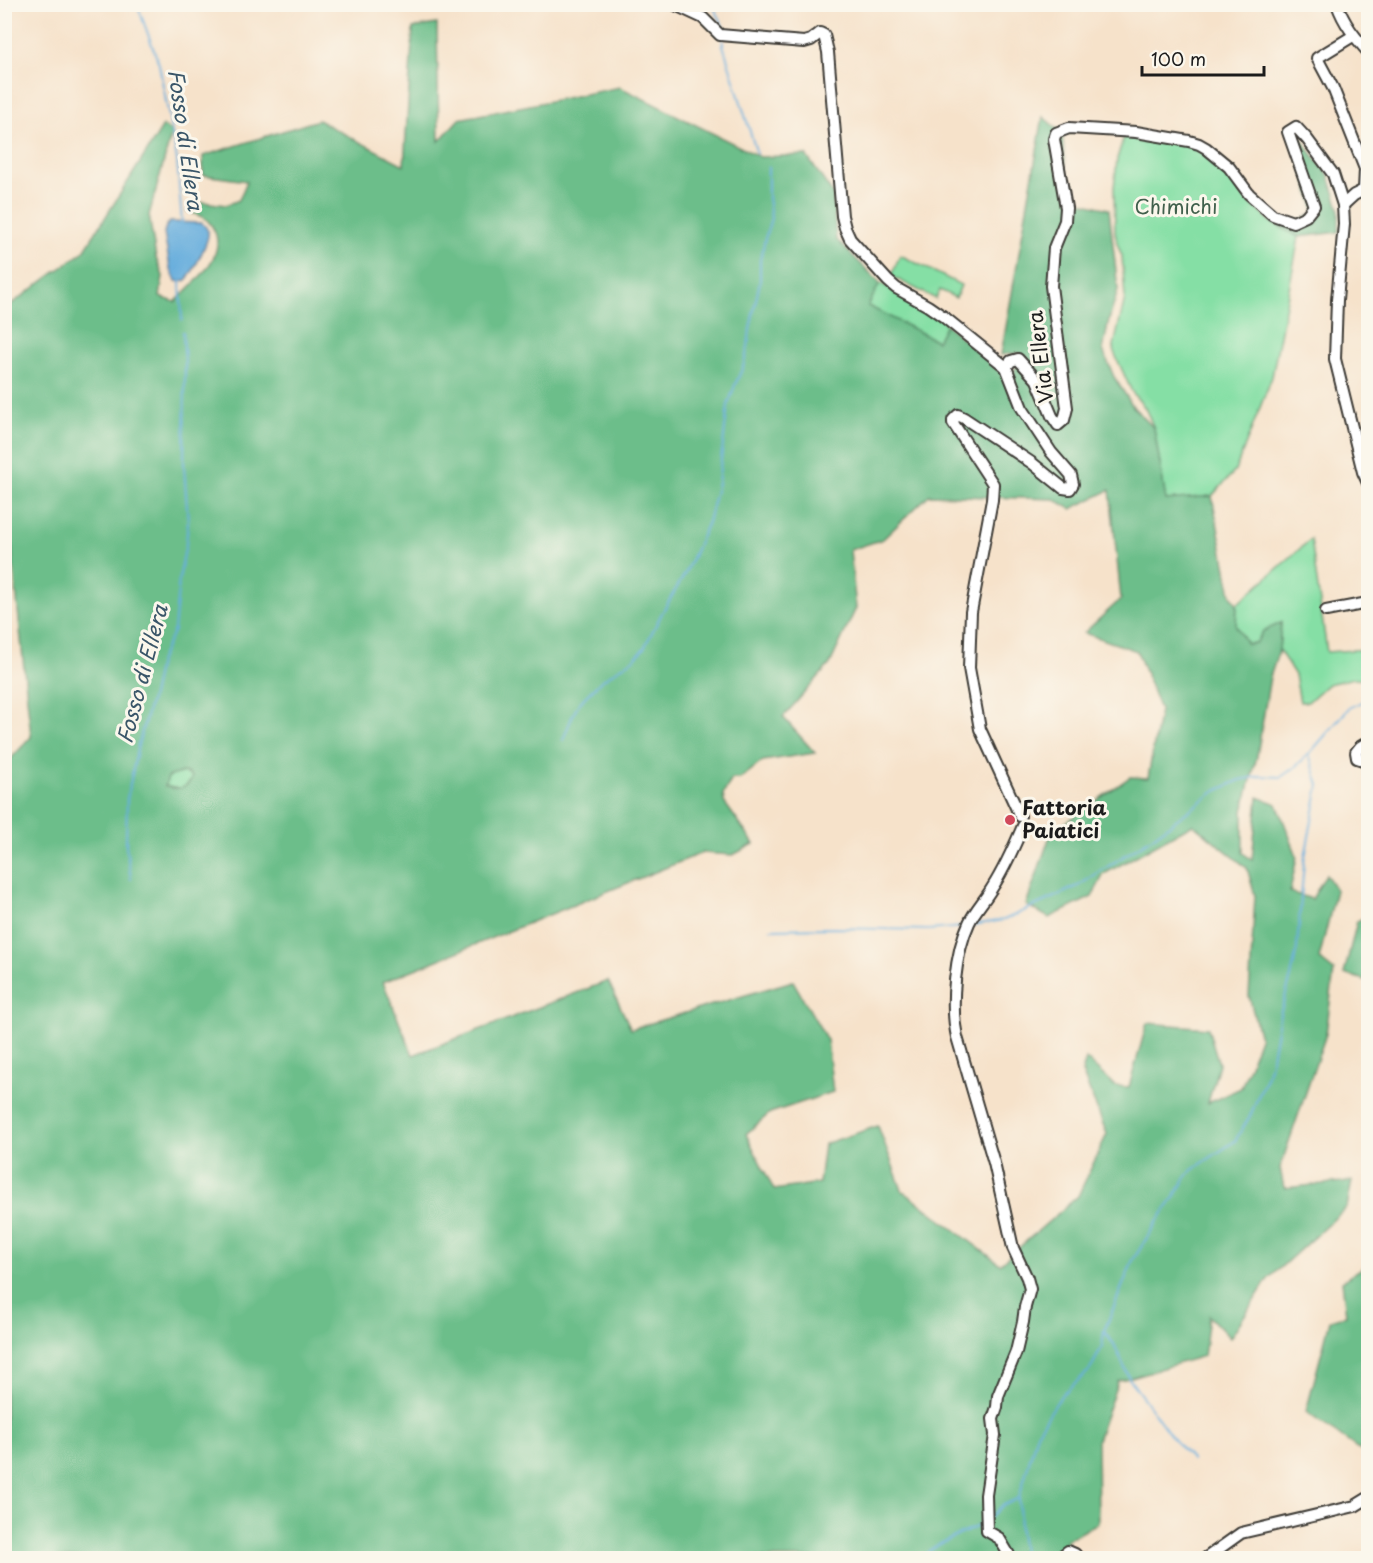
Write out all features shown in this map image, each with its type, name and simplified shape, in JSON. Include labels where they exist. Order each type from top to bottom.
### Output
[{"type":"street","name":"Via Ellera","points":[[673,4],[703,18],[724,36],[804,42],[820,33],[824,36],[828,52],[842,216],[850,239],[896,288],[944,317],[1006,367],[1011,361],[1018,359],[1036,380],[1058,425],[1064,420],[1066,408],[1051,286],[1054,248],[1065,221],[1066,208],[1054,139],[1058,132],[1069,128],[1136,132],[1199,144],[1228,167],[1249,194],[1273,215],[1293,222],[1306,216],[1314,206],[1288,132],[1296,127],[1333,174],[1343,205]]},
{"type":"street","points":[[1337,4],[1353,36],[1368,52]]},
{"type":"street","points":[[1353,36],[1317,58],[1331,85],[1365,169],[1366,191],[1354,195],[1343,205],[1344,224],[1337,300],[1335,359],[1363,472],[1368,483]]},
{"type":"street","points":[[1006,367],[1022,408],[1051,452],[1071,475],[1073,484],[1070,489],[1063,488],[1032,463],[964,418],[958,416],[954,418],[953,423],[993,484],[972,612],[969,668],[980,729],[1021,821],[1008,860],[992,889],[970,920],[965,932],[957,968],[954,1017],[994,1164],[1013,1248],[1030,1289],[1016,1352],[998,1396],[993,1419],[995,1435],[986,1495],[987,1531],[999,1538],[1011,1558]]},
{"type":"street","points":[[1326,611],[1368,603]]},
{"type":"street","points":[[1368,742],[1356,752],[1357,758],[1363,760],[1368,758]]},
{"type":"street","points":[[1206,1558],[1241,1533],[1355,1506],[1368,1498]]},
{"type":"street","points":[[1063,1558],[1068,1551],[1078,1558]]},
{"type":"green space","points":[[437,24],[439,141],[459,119],[620,87],[760,157],[806,155],[833,194],[836,239],[880,283],[868,306],[937,341],[946,324],[1007,378],[1013,378],[1015,368],[1023,360],[1020,353],[1001,355],[1043,117],[1062,133],[1069,199],[1109,209],[1118,290],[1103,350],[1114,377],[1134,408],[1154,428],[1166,500],[1212,496],[1231,595],[1237,604],[1236,626],[1247,644],[1256,643],[1263,631],[1281,623],[1279,650],[1270,677],[1257,756],[1243,811],[1243,853],[1252,860],[1258,797],[1277,804],[1297,856],[1290,892],[1312,899],[1326,874],[1336,890],[1319,959],[1334,971],[1326,1034],[1280,1168],[1284,1188],[1352,1181],[1347,1207],[1268,1279],[1230,1338],[1209,1316],[1204,1356],[1118,1381],[1097,1440],[1098,1523],[1066,1540],[1073,1558],[5,1558],[4,766],[31,737],[4,474],[4,331],[9,306],[84,251],[163,126],[172,132],[149,215],[156,258],[163,276],[160,297],[175,302],[209,265],[215,255],[217,244],[215,232],[208,221],[187,211],[203,202],[226,205],[239,200],[247,181],[203,175],[203,156],[318,120],[404,165],[413,28]],"holes":[[[1110,490],[1121,599],[1084,633],[1137,651],[1160,710],[1148,778],[1130,777],[1051,833],[1026,905],[1049,918],[1092,897],[1104,874],[1193,824],[1247,868],[1255,896],[1249,996],[1260,1038],[1241,1088],[1208,1103],[1219,1064],[1208,1028],[1147,1023],[1129,1087],[1115,1086],[1086,1059],[1082,1072],[1107,1134],[1078,1196],[1000,1264],[902,1190],[878,1126],[824,1144],[819,1183],[774,1190],[746,1134],[770,1113],[833,1092],[827,1040],[793,981],[631,1029],[608,981],[413,1055],[383,982],[702,853],[733,855],[754,844],[724,802],[723,794],[732,779],[740,779],[763,761],[815,753],[783,717],[830,664],[856,608],[850,550],[883,539],[929,495],[1054,499],[1071,509]],[[182,772],[192,777],[184,787],[165,786],[168,777]]]},
{"type":"green space","points":[[1296,132],[1329,176],[1339,208],[1339,232],[1299,237],[1271,222],[1275,219],[1295,225],[1315,211],[1292,134]]},
{"type":"green space","name":"Chimichi","points":[[1124,136],[1153,137],[1194,146],[1223,167],[1244,197],[1271,222],[1299,237],[1272,377],[1235,471],[1212,496],[1166,501],[1154,428],[1145,408],[1132,392],[1113,350],[1125,298],[1122,256],[1115,232],[1114,188],[1117,159]]},
{"type":"green space","points":[[900,255],[961,285],[956,298],[940,290],[936,299],[891,276]]},
{"type":"green space","points":[[880,283],[935,313],[946,324],[937,341],[868,306]]},
{"type":"green space","points":[[1311,539],[1327,652],[1368,649],[1368,679],[1354,678],[1328,684],[1308,702],[1300,702],[1295,675],[1279,650],[1281,623],[1256,643],[1247,644],[1236,626],[1237,604]]},
{"type":"green space","points":[[184,772],[192,777],[184,787],[165,786],[168,777]]},
{"type":"green space","points":[[1368,916],[1368,981],[1344,974],[1357,921]]},
{"type":"green space","points":[[1368,1265],[1368,1447],[1364,1453],[1306,1412],[1330,1320],[1346,1315],[1342,1281]]},
{"type":"water","points":[[170,222],[202,223],[208,232],[205,246],[195,266],[189,277],[182,281],[176,281],[170,268],[164,233]]},
{"type":"waterway","name":"Fosso di Ellera","points":[[137,4],[159,64],[177,160],[182,224]]},
{"type":"waterway","points":[[711,4],[721,20],[723,31]]},
{"type":"waterway","points":[[723,40],[757,154]]},
{"type":"waterway","points":[[563,740],[578,705],[585,697],[601,681],[635,658],[644,648],[686,572],[708,522],[718,483],[728,405],[748,347],[760,281],[760,260],[771,218],[768,198],[768,167]]},
{"type":"waterway","name":"Fosso di Ellera","points":[[180,281],[182,320]]},
{"type":"waterway","name":"Fosso di Ellera","points":[[131,879],[126,846],[127,799],[159,662],[174,630],[179,579],[186,544],[188,522],[184,466],[183,332]]},
{"type":"waterway","points":[[1024,1558],[1020,1533],[1019,1498],[1037,1433],[1062,1394],[1089,1371],[1093,1364],[1102,1347],[1104,1331],[1133,1260],[1158,1220],[1192,1170],[1235,1141],[1250,1116],[1270,1068],[1280,1014],[1297,948],[1304,862],[1319,785],[1309,754],[1349,708],[1368,699]]},
{"type":"waterway","points":[[972,925],[1004,920],[1078,886],[1153,837],[1214,792],[1240,780],[1261,776],[1281,777],[1308,755]]},
{"type":"waterway","points":[[771,929],[928,930],[963,927]]},
{"type":"waterway","points":[[1104,1332],[1114,1344],[1130,1380],[1171,1436],[1192,1460]]},
{"type":"waterway","points":[[991,1517],[1002,1506],[1019,1498]]},
{"type":"waterway","points":[[919,1558],[940,1544],[982,1524]]},
{"type":"place","name":"Fattoria Paiatici","points":[[1010,820]]}]
